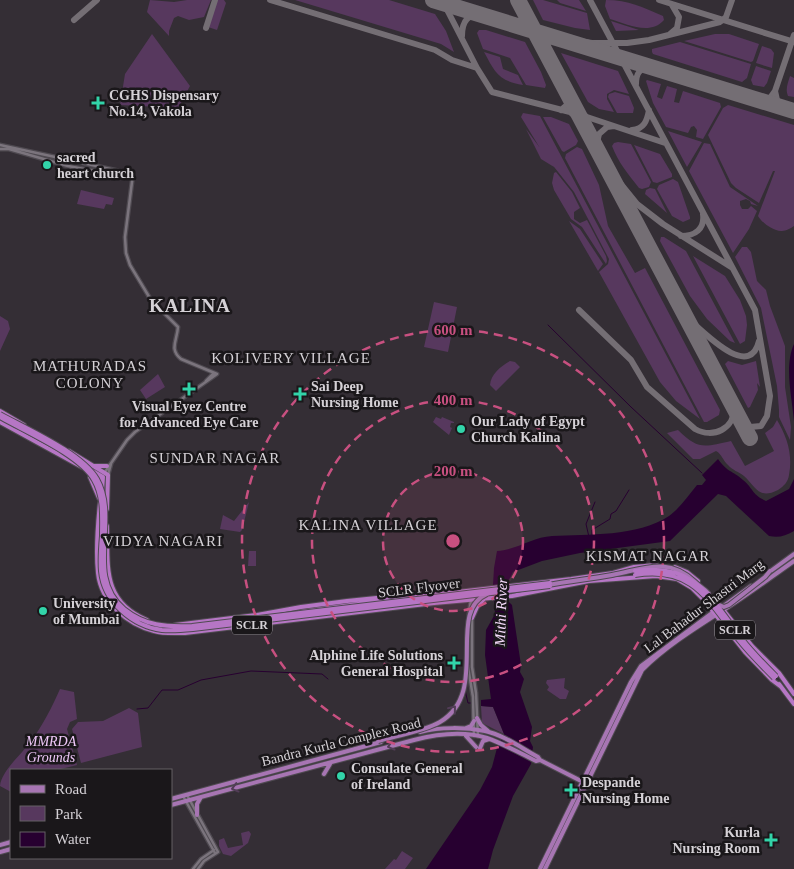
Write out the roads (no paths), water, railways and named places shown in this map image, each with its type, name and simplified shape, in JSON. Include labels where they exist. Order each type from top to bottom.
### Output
[{"type":"highway","points":[[1,417],[67,451],[85,464],[98,480],[102,490],[105,513],[104,571],[109,588],[114,598],[122,607],[151,624],[171,627],[290,616],[304,610],[405,598]]},
{"type":"highway","points":[[1,417],[83,459],[102,484],[102,493]]},
{"type":"highway","points":[[1,417],[79,466],[91,478],[99,498],[100,507]]},
{"type":"highway","points":[[1,417],[75,460],[83,466],[95,482],[101,500],[101,571],[103,581],[119,609],[134,620],[150,627],[171,630],[193,629],[550,584],[589,581]]},
{"type":"highway","points":[[79,466],[83,459]]},
{"type":"highway","points":[[79,466],[109,465]]},
{"type":"highway","points":[[89,467],[106,476]]},
{"type":"highway","name":"SCLR","points":[[106,476],[100,507],[98,573],[101,586],[116,610],[139,626],[161,633],[178,633],[527,593],[589,581],[614,579],[656,569],[668,570],[680,573],[697,582],[775,677],[794,704]]},
{"type":"highway","name":"SCLR","points":[[106,476],[108,573],[110,583],[120,601],[143,618],[156,624],[172,625],[257,615],[347,601],[396,596],[405,598],[613,573],[662,573],[689,582],[706,598],[747,650],[775,677],[784,682],[794,694]]},
{"type":"highway","points":[[613,573],[634,567],[656,565],[675,568],[688,573],[697,582]]},
{"type":"highway","points":[[683,582],[688,573]]},
{"type":"highway","points":[[614,579],[656,576],[672,578],[683,582],[696,592],[712,614],[754,662],[780,686]]},
{"type":"highway","points":[[550,584],[571,578]]},
{"type":"highway","points":[[525,584],[527,593]]},
{"type":"highway","points":[[472,618],[479,603],[488,598]]},
{"type":"highway","points":[[722,609],[784,682]]},
{"type":"highway","points":[[178,633],[276,622],[288,620],[290,616]]},
{"type":"highway","points":[[139,626],[143,618]]},
{"type":"highway","points":[[734,639],[742,634]]},
{"type":"main road","points":[[0,147],[74,167],[132,176],[125,237],[126,253],[130,265],[151,300],[178,327],[174,346],[174,351],[177,355],[181,359],[215,373],[132,435],[109,465],[106,476]]},
{"type":"main road","points":[[207,380],[208,369]]},
{"type":"main road","name":"Lal Bahadur Shastri Marg","points":[[722,609],[794,554]]},
{"type":"main road","name":"Lal Bahadur Shastri Marg","points":[[540,869],[574,806],[631,682],[641,666],[712,614],[794,560]]},
{"type":"main road","points":[[367,746],[378,741],[432,726],[445,718],[455,708],[463,694],[466,679],[469,611],[474,603],[492,592],[605,576],[634,568],[650,566],[686,573],[704,588],[718,605],[724,607],[765,577],[770,571]]},
{"type":"main road","points":[[470,636],[472,590]]},
{"type":"main road","points":[[472,599],[468,673],[475,697],[476,737]]},
{"type":"main road","points":[[462,729],[470,727],[475,719]]},
{"type":"main road","points":[[475,719],[483,728],[491,733]]},
{"type":"main road","name":"Bandra Kurla Complex Road","points":[[172,799],[424,731],[447,728],[491,733],[585,783]]},
{"type":"main road","name":"Bandra Kurla Complex Road","points":[[172,805],[425,737],[447,734],[489,739],[538,759]]},
{"type":"main road","points":[[466,736],[478,747],[483,741],[489,739]]},
{"type":"main road","points":[[324,774],[331,762]]},
{"type":"main road","points":[[185,795],[215,851]]},
{"type":"main road","points":[[197,815],[197,804],[201,797]]},
{"type":"main road","points":[[188,801],[215,851]]},
{"type":"main road","name":"Lal Bahadur Shastri Marg","points":[[545,869],[558,838]]},
{"type":"main road","points":[[193,869],[201,859],[215,851]]},
{"type":"main road","points":[[198,869],[215,851]]},
{"type":"water","points":[[794,344],[794,421],[789,372]]},
{"type":"water","name":"Mithi River","points":[[718,459],[725,467],[747,483],[755,494],[766,501],[789,489],[794,479],[794,531],[782,536],[769,536],[726,496],[718,494],[670,541],[580,553],[542,561],[513,572],[506,584],[507,600],[512,605],[521,665],[520,672],[524,679],[520,692],[532,727],[530,741],[533,747],[531,764],[513,796],[488,869],[426,869],[480,790],[492,767],[497,748],[504,734],[493,707],[481,706],[481,700],[491,699],[485,655],[486,630],[495,614],[493,585],[497,551],[545,537],[612,533],[642,528],[656,523],[673,513],[697,485],[702,485],[706,480],[702,475]]},
{"type":"waterway","points":[[548,325],[631,407],[702,473]]},
{"type":"waterway","points":[[592,536],[592,530],[610,519],[611,514],[616,511],[629,490]]},
{"type":"waterway","points":[[589,537],[586,524],[595,502]]},
{"type":"waterway","points":[[137,709],[148,708],[162,690],[178,690],[201,680],[251,671],[322,674],[328,679]]},
{"type":"waterway","points":[[465,690],[468,703],[473,703]]},
{"type":"place","name":"CGHS Dispensary No.14, Vakola","points":[[98,103]]},
{"type":"place","name":"sacred heart church","points":[[47,165]]},
{"type":"place","name":"Visual Eyez Centre for Advanced Eye Care","points":[[189,389]]},
{"type":"place","name":"Sai Deep Nursing Home","points":[[300,394]]},
{"type":"place","name":"Our Lady of Egypt Church Kalina","points":[[461,429]]},
{"type":"place","name":"University of Mumbai","points":[[43,611]]},
{"type":"place","name":"Alphine Life Solutions General Hospital","points":[[454,663]]},
{"type":"place","name":"Consulate General of Ireland","points":[[341,776]]},
{"type":"place","name":"Despande Nursing Home","points":[[571,790]]},
{"type":"place","name":"Kurla Nursing Room","points":[[771,840]]},
{"type":"district","name":"KALINA","points":[[190,305]]},
{"type":"district","name":"KOLIVERY VILLAGE","points":[[291,358]]},
{"type":"district","name":"MATHURADAS COLONY","points":[[90,374]]},
{"type":"district","name":"SUNDAR NAGAR","points":[[215,458]]},
{"type":"district","name":"KALINA VILLAGE","points":[[368,525]]},
{"type":"district","name":"VIDYA NAGARI","points":[[163,541]]},
{"type":"district","name":"KISMAT NAGAR","points":[[648,556]]},
{"type":"park label","name":"MMRDA Grounds","points":[[51,750]]}]
